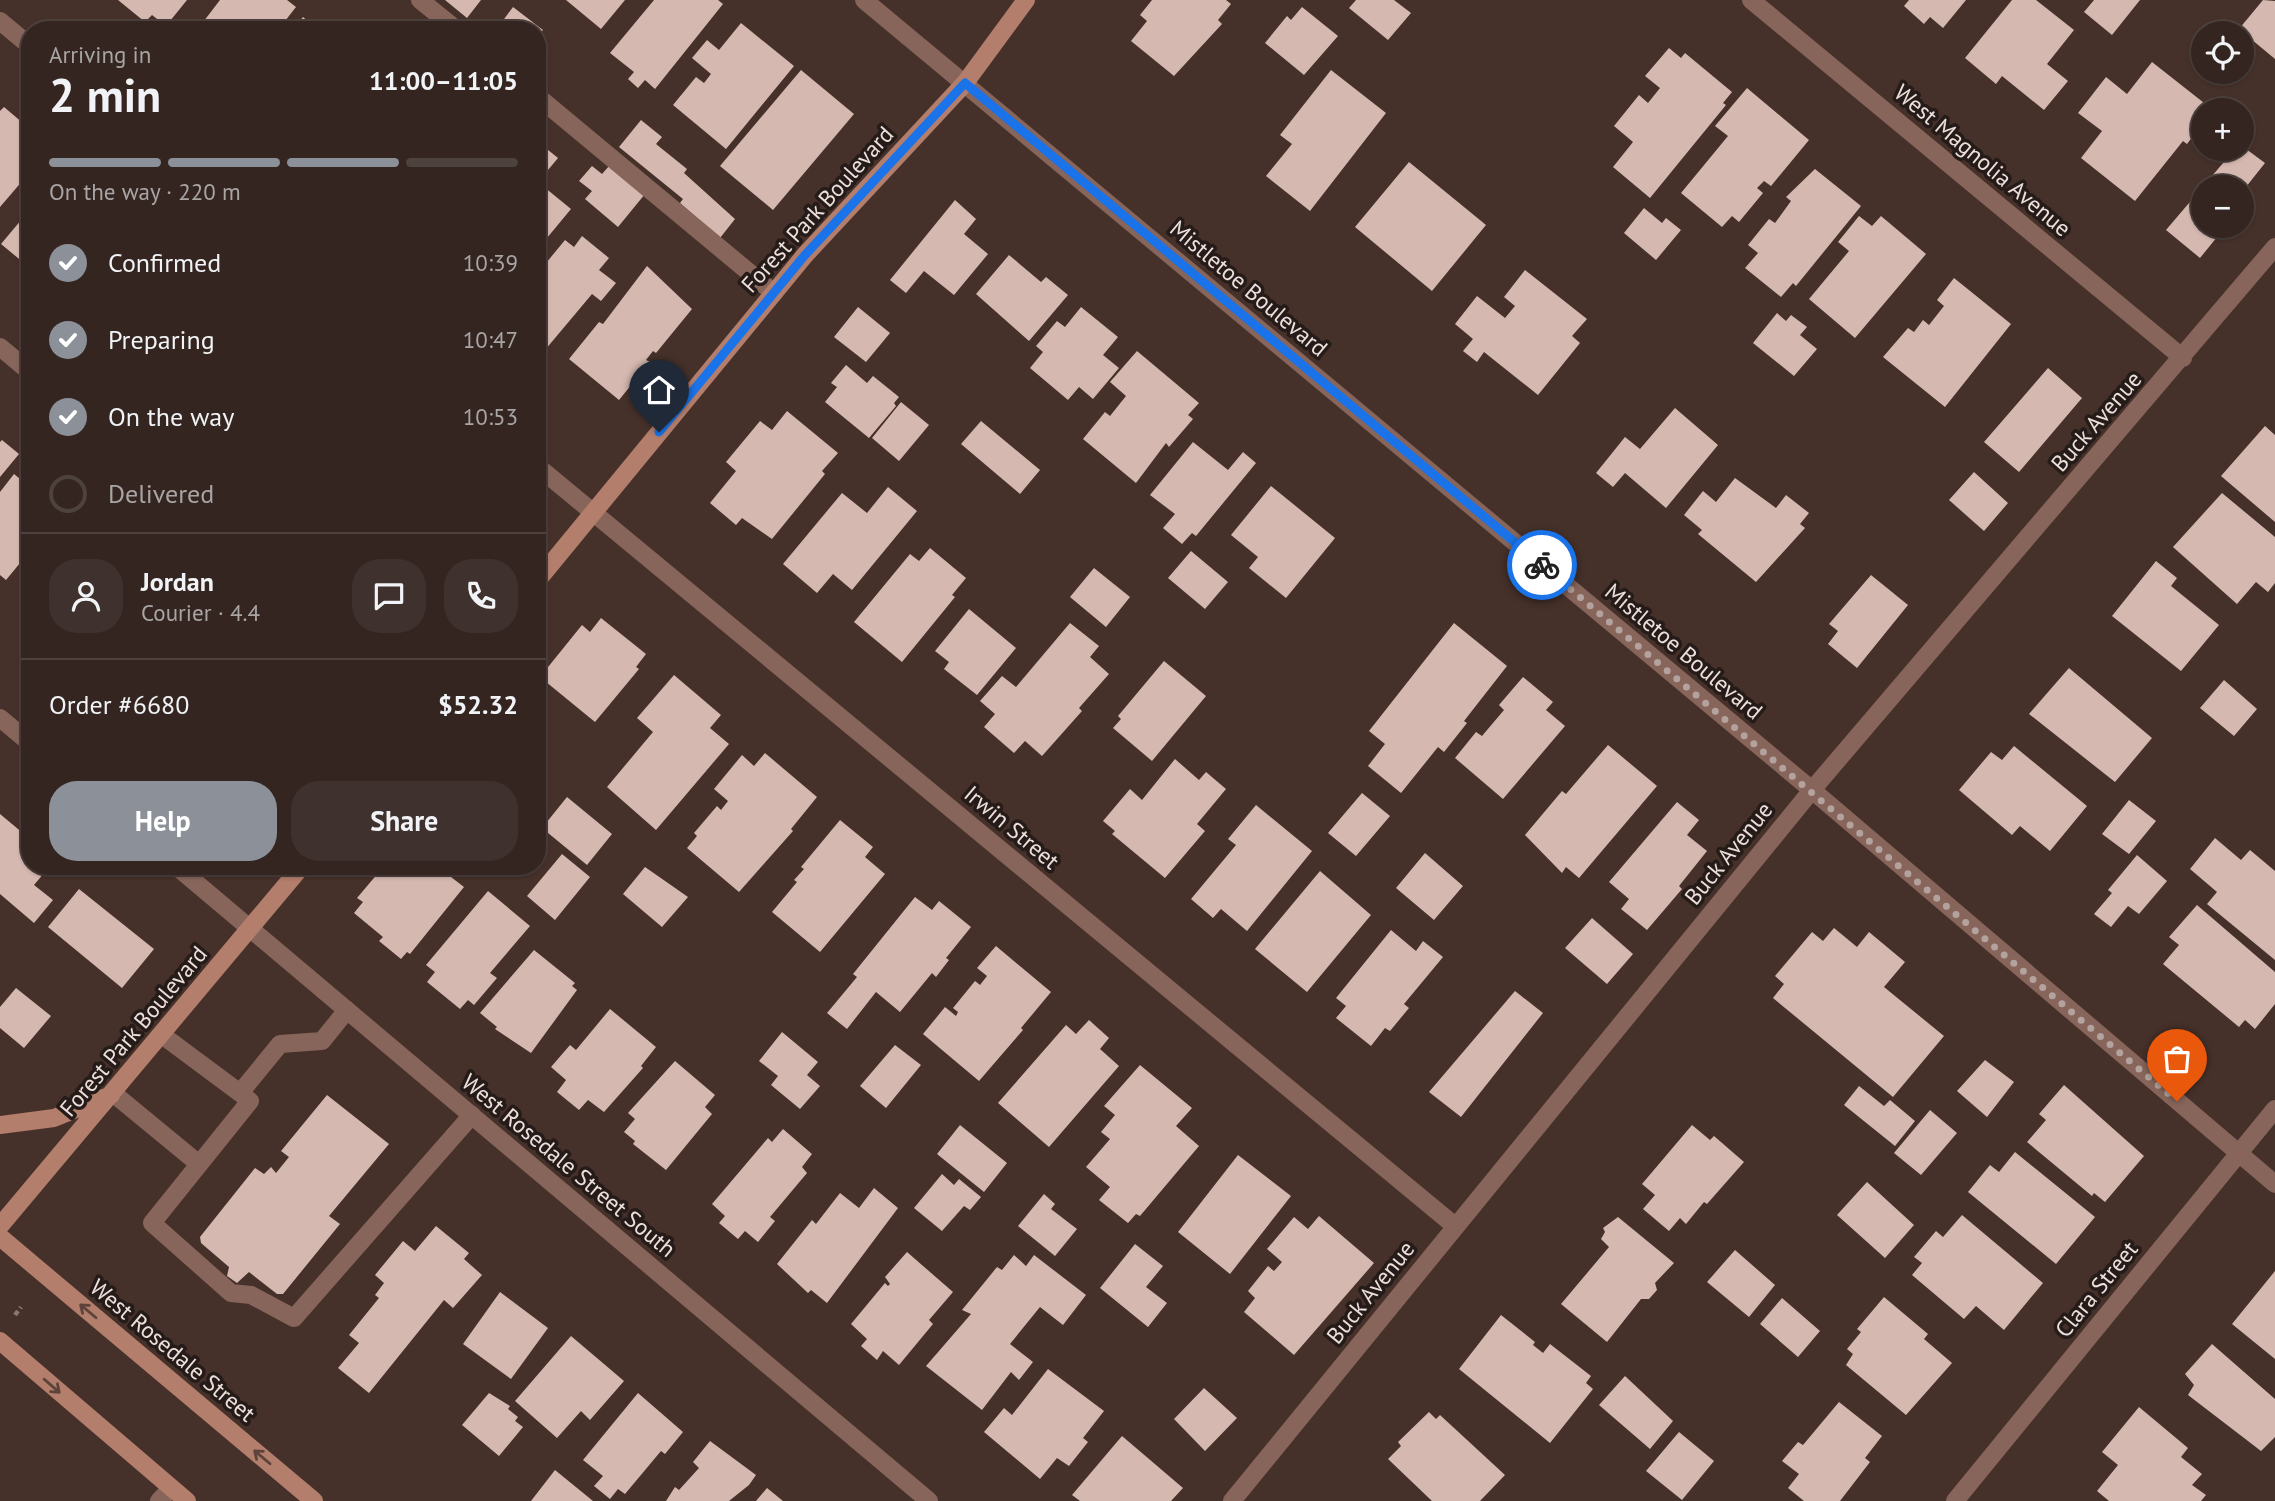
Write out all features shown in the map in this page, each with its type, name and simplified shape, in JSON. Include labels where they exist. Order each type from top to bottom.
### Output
[{"type":"main road","name":"Forest Park Boulevard","points":[[546,570],[774,293],[965,83],[1026,0]]},
{"type":"main road","name":"Forest Park Boulevard","points":[[0,1226],[114,1094],[294,875]]},
{"type":"main road","points":[[0,1125],[54,1118],[114,1094]]},
{"type":"main road","name":"West Rosedale Street","points":[[0,1237],[314,1501]]},
{"type":"main road","points":[[0,1341],[165,1494],[187,1501]]},
{"type":"street","points":[[420,0],[446,21]]},
{"type":"street","name":"Mistletoe Boulevard","points":[[864,0],[1812,790],[2275,1184]]},
{"type":"street","name":"West Magnolia Avenue","points":[[1751,0],[2183,358]]},
{"type":"street","points":[[0,21],[21,38]]},
{"type":"street","points":[[546,103],[774,293]]},
{"type":"street","name":"Buck Avenue","points":[[1232,1501],[1812,790],[2275,247]]},
{"type":"street","points":[[0,347],[21,364]]},
{"type":"street","name":"Irwin Street","points":[[546,473],[1455,1226]]},
{"type":"street","points":[[0,718],[21,736]]},
{"type":"street","name":"West Rosedale Street South","points":[[187,875],[929,1501]]},
{"type":"street","points":[[240,1093],[281,1044],[322,1041],[347,1010]]},
{"type":"street","points":[[162,1035],[250,1101],[152,1223],[231,1293],[251,1295],[294,1318],[472,1115]]},
{"type":"street","points":[[114,1094],[199,1164]]},
{"type":"street","name":"Clara Street","points":[[1955,1501],[2275,1109]]},
{"type":"path","points":[[15,1315],[21,1307]]},
{"type":"building","points":[[118,0],[187,0],[170,21],[160,21],[152,15],[144,21]]},
{"type":"building","points":[[220,0],[287,0],[296,7],[285,21],[204,21]]},
{"type":"building","points":[[445,0],[481,0],[467,18]]},
{"type":"building","points":[[566,0],[625,0],[601,29]]},
{"type":"building","points":[[654,0],[718,0],[723,4],[655,89],[645,80],[638,88],[628,79],[634,72],[610,53]]},
{"type":"building","points":[[1152,0],[1226,0],[1231,4],[1218,20],[1222,24],[1174,76],[1131,41],[1147,21],[1140,15]]},
{"type":"building","points":[[1356,0],[1394,0],[1411,13],[1388,40],[1349,8]]},
{"type":"building","points":[[1909,0],[1966,0],[1943,28],[1930,17],[1924,24],[1904,6]]},
{"type":"building","points":[[2012,0],[2036,0],[2074,30],[2047,64],[2068,81],[2044,110],[2002,76],[1996,84],[1965,58]]},
{"type":"building","points":[[2094,0],[2140,0],[2112,35],[2084,12]]},
{"type":"building","points":[[2263,0],[2275,1],[2275,59],[2254,42],[2254,21],[2246,21]]},
{"type":"building","points":[[513,7],[531,21],[503,21]]},
{"type":"building","points":[[1302,7],[1338,36],[1304,75],[1265,43],[1287,16],[1291,20]]},
{"type":"building","points":[[741,23],[794,66],[726,149],[673,105],[696,77],[704,83],[711,74],[692,58],[707,40],[719,50]]},
{"type":"building","points":[[1669,48],[1681,58],[1685,53],[1732,92],[1723,103],[1726,105],[1650,198],[1613,167],[1633,142],[1614,126],[1639,95],[1648,103],[1660,88],[1645,76]]},
{"type":"building","points":[[2152,62],[2198,98],[2191,98],[2191,139],[2187,144],[2183,141],[2135,201],[2081,158],[2102,131],[2078,113],[2106,77],[2127,94]]},
{"type":"building","points":[[801,70],[854,114],[773,210],[720,166]]},
{"type":"building","points":[[1331,70],[1386,113],[1310,211],[1266,176],[1292,144],[1280,135]]},
{"type":"building","points":[[1747,88],[1809,140],[1771,186],[1764,181],[1757,188],[1763,193],[1739,222],[1732,216],[1722,227],[1681,193],[1728,136],[1715,126]]},
{"type":"building","points":[[4,107],[21,121],[21,182],[0,207],[0,111]]},
{"type":"building","points":[[641,120],[662,137],[656,144],[687,169],[684,173],[735,219],[720,238],[680,203],[683,199],[619,147]]},
{"type":"building","points":[[546,148],[558,158],[546,172]]},
{"type":"building","points":[[2254,155],[2265,163],[2254,177],[2213,175],[2225,161],[2254,161]]},
{"type":"building","points":[[1409,162],[1486,225],[1432,291],[1355,227]]},
{"type":"building","points":[[610,165],[645,194],[618,227],[585,199],[592,191],[579,181],[592,166],[602,174]]},
{"type":"building","points":[[1815,169],[1861,206],[1796,286],[1793,283],[1781,297],[1745,268],[1758,253],[1748,245],[1769,219],[1775,223],[1791,201],[1786,197]]},
{"type":"building","points":[[546,189],[571,209],[546,239]]},
{"type":"building","points":[[955,200],[976,219],[964,234],[988,254],[954,295],[924,271],[906,293],[890,280]]},
{"type":"building","points":[[2191,201],[2191,238],[2216,238],[2200,258],[2166,230]]},
{"type":"building","points":[[1644,208],[1662,223],[1666,218],[1681,230],[1656,260],[1624,233]]},
{"type":"building","points":[[1859,216],[1872,226],[1881,216],[1926,254],[1855,338],[1809,299],[1849,251],[1838,242]]},
{"type":"building","points":[[21,220],[21,261],[1,244]]},
{"type":"building","points":[[582,236],[609,258],[599,270],[616,283],[601,301],[592,294],[546,349],[546,263],[565,240],[574,247]]},
{"type":"building","points":[[1009,255],[1041,282],[1046,277],[1068,295],[1029,341],[976,294]]},
{"type":"building","points":[[647,266],[692,309],[656,353],[653,351],[646,360],[650,362],[619,400],[569,359],[599,322],[603,324]]},
{"type":"building","points":[[1525,270],[1587,319],[1572,336],[1580,343],[1538,395],[1484,352],[1477,362],[1463,351],[1473,339],[1455,324],[1477,296],[1505,318],[1515,306],[1504,297]]},
{"type":"building","points":[[1954,278],[2011,324],[1945,407],[1883,357],[1908,328],[1914,332],[1923,320],[1929,325],[1944,306],[1937,300]]},
{"type":"building","points":[[858,307],[890,333],[866,362],[834,337]]},
{"type":"building","points":[[1081,307],[1118,337],[1103,355],[1119,368],[1093,399],[1079,387],[1068,400],[1030,368],[1043,352],[1036,346],[1057,321],[1065,327]]},
{"type":"building","points":[[1777,313],[1786,321],[1791,315],[1807,327],[1800,335],[1817,349],[1794,376],[1753,343]]},
{"type":"building","points":[[1137,351],[1199,403],[1188,415],[1193,419],[1169,447],[1166,443],[1136,483],[1083,439],[1105,412],[1110,416],[1126,396],[1110,382]]},
{"type":"building","points":[[846,365],[867,383],[873,376],[899,397],[894,403],[896,406],[869,438],[825,402],[837,387],[831,383]]},
{"type":"building","points":[[2048,368],[2082,398],[2019,472],[1984,442]]},
{"type":"building","points":[[901,402],[929,425],[899,461],[872,438]]},
{"type":"building","points":[[1675,408],[1718,445],[1666,508],[1625,473],[1613,487],[1596,473],[1625,437],[1640,449]]},
{"type":"building","points":[[787,411],[838,453],[822,471],[825,474],[772,539],[742,518],[736,525],[710,503],[736,471],[726,462],[760,421],[772,430]]},
{"type":"building","points":[[981,421],[1040,470],[1020,494],[961,444]]},
{"type":"building","points":[[2265,426],[2275,435],[2275,522],[2221,476]]},
{"type":"building","points":[[2,440],[19,454],[0,477],[0,442]]},
{"type":"building","points":[[1193,442],[1228,470],[1243,452],[1256,463],[1196,536],[1192,533],[1182,544],[1163,528],[1175,514],[1150,495]]},
{"type":"building","points":[[1974,472],[2008,503],[1984,531],[1949,500]]},
{"type":"building","points":[[14,474],[21,480],[21,562],[6,580],[0,575],[0,492]]},
{"type":"building","points":[[1735,478],[1776,508],[1786,495],[1809,513],[1800,524],[1805,528],[1756,582],[1698,534],[1702,530],[1684,515],[1703,491],[1716,502]]},
{"type":"building","points":[[1271,486],[1335,538],[1286,598],[1249,568],[1258,557],[1231,535]]},
{"type":"building","points":[[888,487],[917,511],[852,590],[833,574],[817,593],[783,564],[842,493],[867,513]]},
{"type":"building","points":[[2222,493],[2275,537],[2275,583],[2268,592],[2256,582],[2237,604],[2173,547]]},
{"type":"building","points":[[930,548],[966,578],[952,595],[955,597],[902,662],[854,622],[910,554],[919,561]]},
{"type":"building","points":[[1191,551],[1228,582],[1205,609],[1168,578]]},
{"type":"building","points":[[2156,561],[2177,578],[2171,586],[2219,625],[2181,671],[2112,616]]},
{"type":"building","points":[[1094,568],[1130,597],[1106,627],[1070,597]]},
{"type":"building","points":[[1871,575],[1908,605],[1857,668],[1828,644],[1838,631],[1829,624]]},
{"type":"building","points":[[969,609],[1016,648],[977,695],[944,669],[949,662],[935,651]]},
{"type":"building","points":[[601,618],[646,654],[636,667],[639,669],[595,722],[546,682],[546,670],[582,625],[590,632]]},
{"type":"building","points":[[1070,623],[1099,646],[1090,657],[1109,674],[1079,708],[1082,711],[1042,756],[1025,741],[1014,753],[984,727],[995,714],[980,701],[1002,676],[1016,687]]},
{"type":"building","points":[[1454,623],[1507,666],[1464,721],[1467,723],[1444,752],[1438,747],[1401,793],[1368,766],[1385,744],[1369,731]]},
{"type":"building","points":[[1164,661],[1206,696],[1152,761],[1113,728],[1121,719],[1118,716]]},
{"type":"building","points":[[2069,668],[2152,738],[2115,782],[2029,714]]},
{"type":"building","points":[[674,675],[721,715],[710,728],[729,744],[656,830],[607,787],[653,732],[637,718]]},
{"type":"building","points":[[1523,677],[1553,702],[1546,710],[1565,726],[1503,799],[1455,758],[1476,732],[1482,736],[1504,710],[1499,705]]},
{"type":"building","points":[[2224,680],[2257,709],[2234,736],[2200,708]]},
{"type":"building","points":[[1608,745],[1657,786],[1579,878],[1566,867],[1562,873],[1525,835],[1562,791],[1566,794]]},
{"type":"building","points":[[2014,746],[2087,806],[2050,851],[2020,826],[2012,835],[1959,790],[1991,752],[2002,760]]},
{"type":"building","points":[[765,753],[817,797],[791,829],[793,831],[739,892],[687,848],[697,836],[694,833],[717,806],[721,810],[728,801],[714,789],[742,755],[754,766]]},
{"type":"building","points":[[1175,759],[1199,780],[1206,772],[1226,789],[1197,824],[1205,831],[1165,878],[1112,834],[1115,831],[1103,821],[1130,789],[1142,800]]},
{"type":"building","points":[[1362,793],[1390,816],[1356,856],[1328,833]]},
{"type":"building","points":[[567,797],[612,834],[587,865],[546,831],[546,823]]},
{"type":"building","points":[[2129,800],[2156,821],[2129,854],[2102,834]]},
{"type":"building","points":[[1677,802],[1699,820],[1687,835],[1707,851],[1679,886],[1682,889],[1647,930],[1621,909],[1629,899],[1609,882]]},
{"type":"building","points":[[1256,805],[1312,851],[1247,931],[1221,909],[1213,918],[1191,899],[1236,845],[1228,839]]},
{"type":"building","points":[[0,814],[21,832],[21,875],[42,875],[34,885],[53,900],[34,923],[0,894]]},
{"type":"building","points":[[840,820],[873,847],[865,857],[885,874],[820,952],[772,912],[797,882],[794,880],[804,869],[801,867]]},
{"type":"building","points":[[2215,838],[2241,860],[2250,850],[2275,871],[2275,960],[2207,904],[2217,892],[2190,869]]},
{"type":"building","points":[[1425,853],[1463,886],[1434,920],[1396,888]]},
{"type":"building","points":[[562,854],[590,877],[555,920],[527,896]]},
{"type":"building","points":[[2137,855],[2167,881],[2139,914],[2128,906],[2111,927],[2094,914],[2112,893],[2108,890]]},
{"type":"building","points":[[645,867],[688,897],[662,927],[623,894]]},
{"type":"building","points":[[1320,871],[1371,915],[1307,992],[1255,949]]},
{"type":"building","points":[[376,875],[453,875],[451,877],[464,887],[410,954],[407,952],[401,959],[379,941],[383,937],[354,913],[363,902],[357,898]]},
{"type":"building","points":[[79,889],[154,949],[122,988],[48,927]]},
{"type":"building","points":[[488,891],[530,926],[490,973],[497,978],[474,1005],[468,1000],[460,1009],[427,982],[435,972],[426,965]]},
{"type":"building","points":[[915,897],[932,910],[939,901],[971,927],[946,958],[949,960],[936,977],[932,973],[900,1012],[876,992],[847,1029],[827,1013],[857,977],[853,974]]},
{"type":"building","points":[[2197,905],[2275,972],[2275,1004],[2255,1029],[2245,1020],[2239,1027],[2163,964],[2179,945],[2169,937]]},
{"type":"building","points":[[1592,918],[1633,954],[1607,984],[1565,948]]},
{"type":"building","points":[[1834,928],[1857,947],[1869,932],[1905,962],[1884,987],[1944,1036],[1893,1097],[1773,998],[1784,984],[1775,976],[1812,932],[1823,941]]},
{"type":"building","points":[[1391,930],[1416,951],[1423,941],[1443,957],[1404,1004],[1409,1008],[1390,1031],[1385,1028],[1371,1046],[1336,1018],[1346,1006],[1336,998]]},
{"type":"building","points":[[996,946],[1051,992],[1021,1028],[1023,1030],[979,1081],[923,1034],[945,1007],[956,1016],[958,1012],[953,1008],[975,981],[980,985],[987,976],[977,968]]},
{"type":"building","points":[[534,950],[575,983],[572,986],[577,990],[531,1053],[495,1029],[497,1027],[480,1013]]},
{"type":"building","points":[[16,988],[51,1016],[24,1048],[0,1028],[0,1007]]},
{"type":"building","points":[[1515,991],[1543,1013],[1461,1117],[1429,1092]]},
{"type":"building","points":[[610,1009],[656,1047],[641,1066],[643,1068],[604,1112],[588,1100],[579,1110],[557,1092],[566,1080],[551,1067],[570,1045],[576,1050]]},
{"type":"building","points":[[1089,1020],[1109,1038],[1100,1049],[1119,1066],[1049,1147],[998,1103],[1066,1025],[1076,1034]]},
{"type":"building","points":[[782,1032],[818,1062],[807,1075],[820,1086],[800,1109],[771,1085],[778,1076],[759,1061]]},
{"type":"building","points":[[895,1045],[921,1065],[886,1108],[860,1086]]},
{"type":"building","points":[[1985,1060],[2014,1082],[1987,1117],[1957,1091]]},
{"type":"building","points":[[675,1061],[715,1095],[705,1107],[712,1114],[666,1170],[633,1144],[635,1141],[624,1132],[635,1119],[628,1113]]},
{"type":"building","points":[[1140,1065],[1192,1108],[1176,1126],[1199,1146],[1140,1216],[1136,1214],[1128,1223],[1099,1200],[1110,1187],[1086,1167],[1110,1139],[1101,1132],[1115,1115],[1104,1106]]},
{"type":"building","points":[[2064,1085],[2144,1156],[2105,1202],[2094,1193],[2092,1196],[2027,1142],[2046,1120],[2039,1114]]},
{"type":"building","points":[[1859,1086],[1884,1106],[1890,1100],[1915,1121],[1895,1146],[1844,1105]]},
{"type":"building","points":[[327,1095],[389,1144],[329,1216],[340,1224],[283,1294],[277,1294],[249,1272],[237,1283],[227,1276],[229,1267],[201,1243],[200,1237],[255,1168],[264,1174],[271,1167],[276,1173],[289,1157],[281,1151]]},
{"type":"building","points":[[1930,1110],[1957,1133],[1921,1175],[1894,1153]]},
{"type":"building","points":[[960,1125],[1007,1163],[984,1192],[937,1154]]},
{"type":"building","points":[[1692,1125],[1710,1140],[1714,1136],[1744,1162],[1686,1224],[1680,1218],[1669,1231],[1643,1209],[1655,1195],[1642,1184]]},
{"type":"building","points":[[783,1129],[812,1154],[802,1167],[807,1173],[770,1217],[775,1221],[758,1242],[745,1231],[738,1239],[719,1223],[725,1216],[712,1204],[768,1138],[772,1142]]},
{"type":"building","points":[[2015,1152],[2095,1217],[2056,1264],[1968,1192],[1990,1165],[1999,1172]]},
{"type":"building","points":[[1238,1155],[1291,1196],[1230,1274],[1178,1232]]},
{"type":"building","points":[[942,1174],[954,1185],[959,1179],[981,1197],[970,1210],[964,1206],[942,1231],[914,1208]]},
{"type":"building","points":[[1867,1182],[1914,1225],[1885,1258],[1837,1215]]},
{"type":"building","points":[[874,1188],[898,1208],[827,1303],[811,1290],[808,1293],[777,1264],[812,1220],[816,1224],[840,1193],[859,1208]]},
{"type":"building","points":[[1044,1194],[1055,1204],[1051,1209],[1077,1229],[1055,1256],[1018,1226]]},
{"type":"building","points":[[1962,1215],[2043,1283],[2004,1330],[1976,1306],[1964,1319],[1912,1275],[1922,1263],[1914,1257],[1936,1231],[1943,1237]]},
{"type":"building","points":[[1319,1216],[1374,1263],[1294,1355],[1244,1312],[1255,1298],[1248,1291],[1268,1266],[1274,1271],[1282,1262],[1267,1249],[1294,1217],[1308,1229]]},
{"type":"building","points":[[1618,1217],[1674,1263],[1655,1283],[1657,1290],[1649,1299],[1641,1299],[1607,1342],[1561,1304],[1609,1247],[1601,1239],[1605,1232],[1603,1228]]},
{"type":"building","points":[[436,1226],[469,1253],[464,1259],[482,1275],[453,1308],[444,1300],[369,1393],[338,1368],[359,1343],[349,1335],[379,1298],[375,1295],[384,1283],[375,1275],[403,1241],[415,1251]]},
{"type":"building","points":[[1135,1244],[1163,1266],[1146,1287],[1167,1303],[1148,1327],[1100,1288]]},
{"type":"building","points":[[1735,1250],[1775,1285],[1749,1317],[1707,1282]]},
{"type":"building","points":[[907,1252],[953,1292],[929,1320],[933,1324],[899,1365],[883,1351],[877,1360],[861,1346],[867,1339],[851,1324],[885,1283],[888,1286],[890,1284],[885,1277]]},
{"type":"building","points":[[1014,1255],[1026,1266],[1034,1255],[1086,1295],[1063,1325],[1040,1307],[1010,1344],[1033,1362],[1019,1380],[1011,1372],[982,1410],[926,1366],[971,1314],[962,1310],[997,1267],[1002,1270]]},
{"type":"building","points":[[2275,1271],[2275,1359],[2232,1324]]},
{"type":"building","points":[[500,1292],[548,1328],[511,1379],[463,1344]]},
{"type":"building","points":[[1884,1297],[1928,1334],[1924,1339],[1952,1363],[1906,1415],[1846,1365],[1853,1354],[1847,1349],[1861,1332],[1857,1329]]},
{"type":"building","points":[[1782,1298],[1820,1331],[1798,1357],[1760,1324]]},
{"type":"building","points":[[1501,1315],[1535,1342],[1533,1345],[1543,1353],[1550,1344],[1591,1376],[1586,1383],[1593,1389],[1550,1443],[1459,1369]]},
{"type":"building","points":[[571,1336],[624,1381],[590,1420],[581,1411],[557,1438],[515,1401]]},
{"type":"building","points":[[2212,1344],[2275,1399],[2275,1437],[2261,1451],[2188,1395],[2194,1385],[2185,1374]]},
{"type":"building","points":[[1048,1369],[1104,1411],[1083,1438],[1088,1442],[1069,1466],[1057,1458],[1040,1479],[984,1432],[1004,1408],[1012,1415]]},
{"type":"building","points":[[1625,1376],[1673,1421],[1650,1449],[1599,1405]]},
{"type":"building","points":[[1204,1388],[1237,1418],[1205,1451],[1174,1419]]},
{"type":"building","points":[[489,1393],[510,1406],[508,1409],[518,1417],[515,1421],[523,1427],[499,1456],[462,1425]]},
{"type":"building","points":[[638,1393],[683,1432],[665,1454],[661,1451],[625,1494],[618,1489],[610,1499],[594,1486],[603,1476],[583,1460]]},
{"type":"building","points":[[1839,1402],[1882,1436],[1865,1458],[1870,1462],[1840,1501],[1804,1501],[1788,1488],[1799,1474],[1782,1461],[1798,1442],[1803,1445]]},
{"type":"building","points":[[2139,1407],[2188,1448],[2181,1457],[2202,1474],[2192,1485],[2206,1495],[2201,1501],[2109,1501],[2097,1491],[2118,1465],[2102,1452]]},
{"type":"building","points":[[1429,1412],[1436,1419],[1440,1415],[1505,1475],[1480,1501],[1432,1501],[1388,1459],[1401,1446],[1398,1442]]},
{"type":"building","points":[[1679,1432],[1714,1461],[1682,1500],[1646,1471]]},
{"type":"building","points":[[1122,1436],[1183,1488],[1171,1501],[1080,1501],[1072,1495]]},
{"type":"building","points":[[710,1441],[756,1475],[749,1485],[729,1501],[666,1501],[675,1487],[679,1490],[699,1468],[693,1462]]},
{"type":"building","points":[[555,1470],[593,1501],[531,1501]]},
{"type":"building","points":[[767,1488],[783,1501],[756,1501]]},
{"type":"way so far","points":[[1542,565],[1812,790],[2177,1101]]},
{"type":"route","points":[[659,432],[805,255],[965,83],[1542,565]]}]
